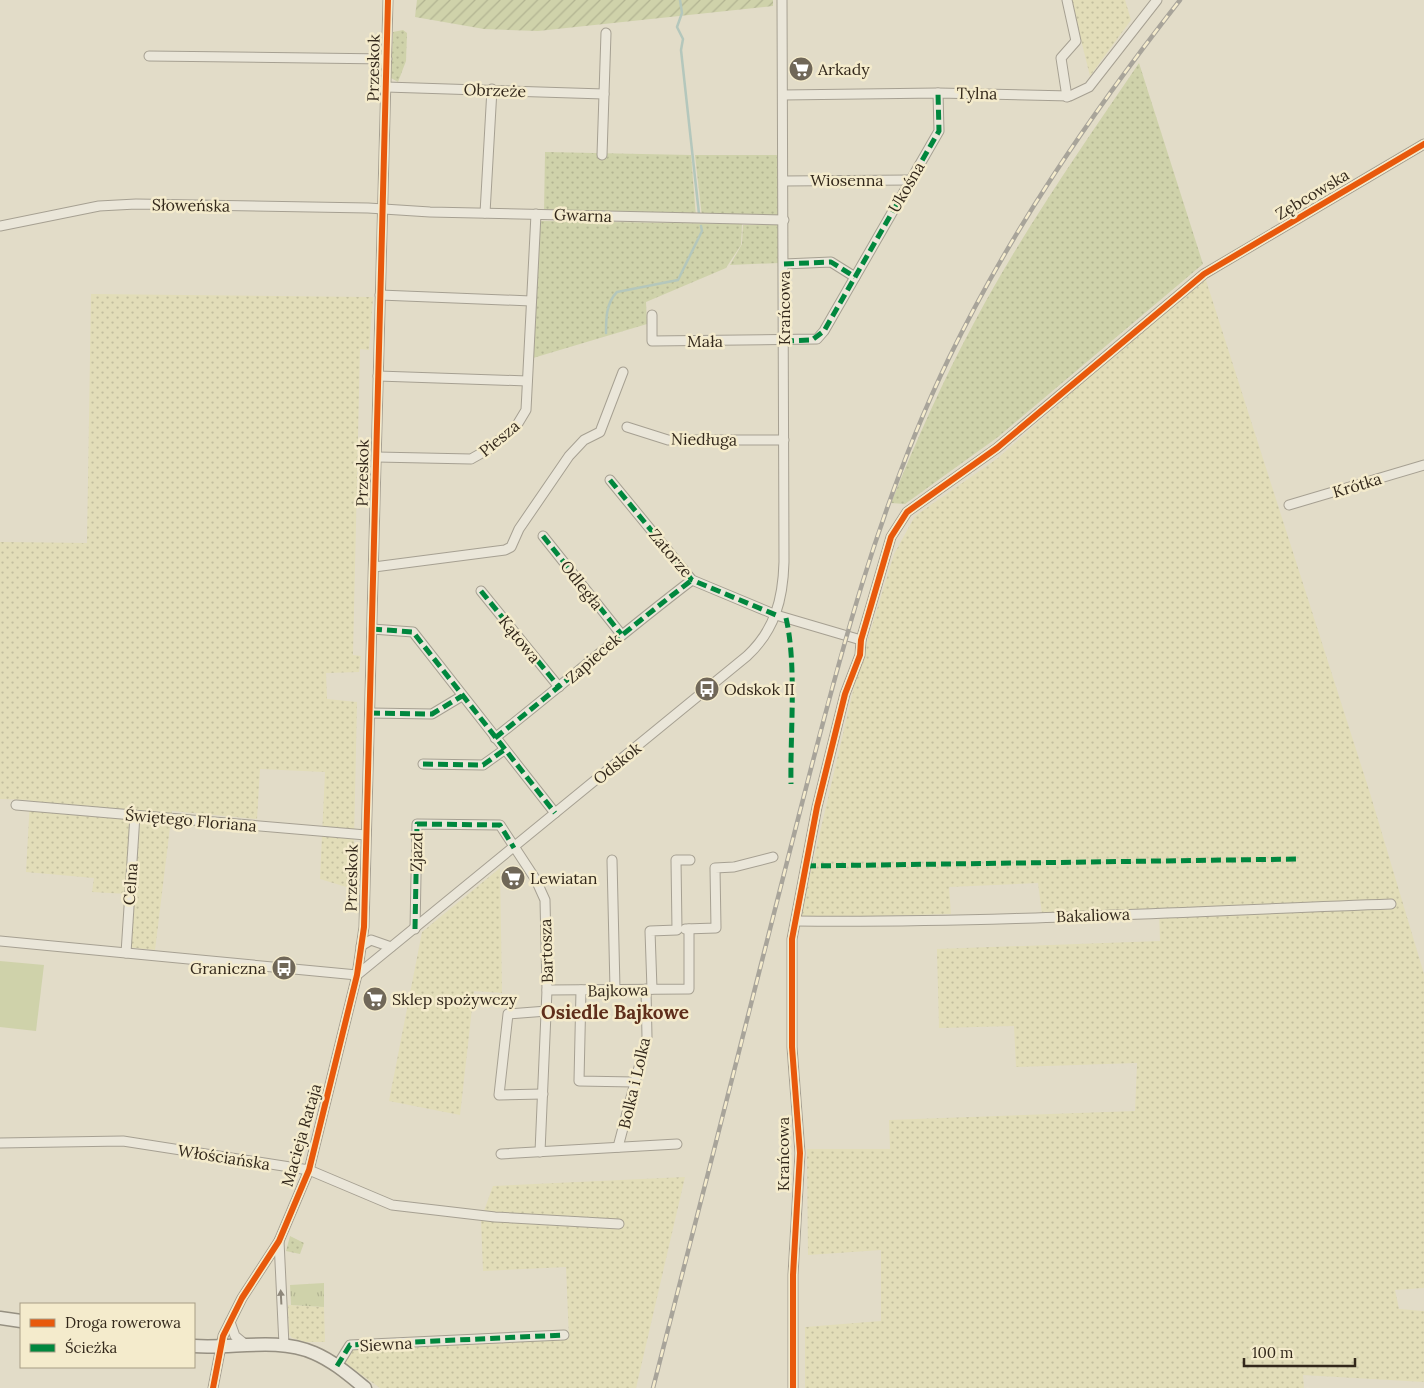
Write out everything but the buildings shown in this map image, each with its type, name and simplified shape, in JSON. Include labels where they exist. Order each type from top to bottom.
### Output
[{"type":"street","name":"Przeskok","points":[[357,975],[364,927],[388,0]]},
{"type":"street","name":"Krańcowa","points":[[776,615],[783,589],[784,181],[782,0]]},
{"type":"street","points":[[1066,97],[1061,58],[1076,41],[1067,0]]},
{"type":"street","name":"Tylna","points":[[783,95],[938,93],[1066,97],[1077,94],[1089,87],[1157,0]]},
{"type":"street","points":[[602,155],[606,33]]},
{"type":"street","points":[[149,56],[387,59]]},
{"type":"street","name":"Obrzeże","points":[[386,87],[604,94]]},
{"type":"street","points":[[485,213],[492,89]]},
{"type":"street","name":"Ukośna","points":[[784,340],[812,340],[821,335],[938,131],[938,93]]},
{"type":"street","name":"Zębcowska","points":[[861,640],[891,537],[907,512],[997,448],[1213,268],[1424,144]]},
{"type":"street","name":"Wiosenna","points":[[784,181],[910,180]]},
{"type":"street","name":"Słoweńska","points":[[0,226],[100,206],[136,204],[383,209]]},
{"type":"street","name":"Gwarna","points":[[383,209],[784,220]]},
{"type":"street","name":"Piesza","points":[[377,457],[463,460],[477,457],[523,418],[526,410],[536,214]]},
{"type":"street","points":[[784,264],[831,262],[855,277]]},
{"type":"street","points":[[380,295],[532,301]]},
{"type":"street","name":"Mała","points":[[652,315],[652,341],[784,340]]},
{"type":"street","points":[[374,567],[505,550],[511,547],[519,529],[569,456],[584,440],[600,432],[623,372]]},
{"type":"street","points":[[378,376],[527,380]]},
{"type":"street","name":"Niedługa","points":[[627,427],[668,440],[784,440]]},
{"type":"street","name":"Krótka","points":[[1289,505],[1424,465]]},
{"type":"street","name":"Zatorze","points":[[610,480],[692,580],[776,615]]},
{"type":"street","name":"Odległa","points":[[543,536],[621,634]]},
{"type":"street","name":"Zapiecek","points":[[495,738],[621,634],[692,580]]},
{"type":"street","name":"Kątowa","points":[[481,591],[559,687]]},
{"type":"street","points":[[776,615],[861,640]]},
{"type":"street","name":"Odskok","points":[[377,960],[747,656],[763,640],[776,615]]},
{"type":"street","points":[[372,629],[413,632],[555,813]]},
{"type":"street","name":"Krańcowa","points":[[793,1388],[792,1275],[800,1154],[792,1047],[792,939],[817,807],[845,694],[860,655],[861,640]]},
{"type":"street","points":[[370,713],[432,714],[462,696]]},
{"type":"street","points":[[423,764],[484,765],[504,750]]},
{"type":"street","name":"Świętego Floriana","points":[[16,804],[366,835]]},
{"type":"street","name":"Celna","points":[[126,953],[135,815]]},
{"type":"street","name":"Zjazd","points":[[415,929],[417,824],[500,825],[514,848]]},
{"type":"street","name":"Bartosza","points":[[514,848],[536,880],[545,900],[547,990],[540,1152]]},
{"type":"street","points":[[690,860],[676,860],[677,930],[716,928],[715,868],[734,867],[773,857]]},
{"type":"street","points":[[612,860],[615,988]]},
{"type":"street","name":"Bakaliowa","points":[[796,921],[920,920],[1391,904]]},
{"type":"street","name":"Przeskok","points":[[364,927],[376,942]]},
{"type":"street","name":"Bajkowa","points":[[547,990],[615,988],[689,989],[689,929]]},
{"type":"street","name":"Bolka i Lolka","points":[[618,1147],[647,1037],[650,931],[677,930]]},
{"type":"street","points":[[0,941],[357,975],[377,960],[381,949],[376,942]]},
{"type":"street","points":[[377,960],[364,960],[361,950],[367,941],[391,947]]},
{"type":"street","name":"Macieja Rataja","points":[[220,1347],[242,1298],[278,1241],[309,1170],[357,975]]},
{"type":"street","points":[[581,990],[579,1082],[634,1082]]},
{"type":"street","points":[[543,1094],[498,1096],[508,1014],[546,1012]]},
{"type":"street","name":"Włościańska","points":[[0,1143],[123,1141],[309,1170],[392,1205],[495,1217],[619,1224]]},
{"type":"street","name":"Bolka i Lolka","points":[[501,1154],[676,1144]]},
{"type":"street","name":"Macieja Rataja","points":[[278,1241],[284,1346]]},
{"type":"street","points":[[0,1318],[20,1321]]},
{"type":"street","points":[[230,1322],[234,1336],[248,1346]]},
{"type":"street","name":"Siewna","points":[[337,1366],[350,1345],[564,1335]]},
{"type":"street","points":[[195,1346],[284,1346],[312,1352],[337,1366],[365,1388]]},
{"type":"street","points":[[213,1388],[220,1347]]},
{"type":"shaded area","points":[[1071,0],[1125,0],[1131,20],[1090,76]]},
{"type":"shaded area","points":[[1204,274],[1369,790],[1424,974],[1424,1288],[1395,1290],[1399,1309],[1424,1311],[1424,1382],[1303,1375],[1304,1388],[805,1388],[805,1327],[881,1321],[881,1250],[808,1255],[807,1149],[890,1149],[889,1120],[1135,1111],[1137,1063],[1016,1067],[1014,1026],[939,1028],[937,949],[1160,941],[1159,910],[1042,914],[1038,883],[949,887],[951,914],[800,918],[856,678],[894,554],[915,516],[998,458]]},
{"type":"shaded area","points":[[91,294],[373,297],[369,350],[360,349],[353,655],[361,656],[359,672],[326,673],[327,699],[357,702],[353,889],[320,879],[325,772],[260,769],[257,819],[172,811],[155,950],[127,947],[128,894],[92,892],[94,878],[26,872],[30,800],[0,799],[0,542],[87,543]]},
{"type":"shaded area","points":[[500,868],[502,993],[474,991],[460,1115],[389,1101],[422,932]]},
{"type":"shaded area","points":[[685,1177],[636,1388],[380,1388],[345,1363],[353,1347],[569,1339],[566,1267],[483,1271],[481,1219],[493,1186]]},
{"type":"shaded area","points":[[288,1305],[324,1307],[325,1342],[305,1342],[292,1338],[289,1334]]},
{"type":"green space","points":[[417,0],[773,0],[773,6],[538,31],[484,29],[415,17]]},
{"type":"green space","points":[[403,30],[407,33],[406,61],[398,82],[391,78],[393,32]]},
{"type":"green space","points":[[1139,63],[1203,264],[998,437],[905,504],[891,503],[941,388],[993,288],[1054,190]]},
{"type":"green space","points":[[545,152],[691,155],[696,217],[544,213]]},
{"type":"green space","points":[[695,155],[780,155],[779,219],[702,217]]},
{"type":"green space","points":[[539,221],[742,224],[741,245],[726,268],[646,302],[647,324],[533,358]]},
{"type":"green space","points":[[743,225],[780,225],[779,263],[730,265],[742,244]]},
{"type":"green space","points":[[0,961],[44,965],[36,1031],[0,1027]]},
{"type":"green space","points":[[290,1236],[304,1243],[300,1254],[286,1251]]},
{"type":"green space","points":[[324,1283],[324,1307],[291,1305],[290,1285]]},
{"type":"waterway","points":[[680,0],[682,13],[677,27],[683,39],[681,50],[699,214]]},
{"type":"waterway","points":[[606,333],[609,306],[613,296],[617,292],[678,280],[702,231],[701,226]]},
{"type":"railway","points":[[653,1388],[837,670],[875,544],[897,482],[921,420],[948,360],[998,265],[1054,174],[1084,130],[1180,0]]},
{"type":"marked path","points":[[784,341],[812,340],[824,331],[939,131],[938,93]]},
{"type":"marked path","points":[[784,264],[831,262],[855,277]]},
{"type":"marked path","points":[[610,480],[692,580],[776,615]]},
{"type":"marked path","points":[[543,536],[621,634]]},
{"type":"marked path","points":[[495,738],[692,580]]},
{"type":"marked path","points":[[481,591],[559,687]]},
{"type":"marked path","points":[[786,618],[792,678],[791,784]]},
{"type":"marked path","points":[[372,629],[413,632],[555,813]]},
{"type":"marked path","points":[[370,713],[432,714],[462,696]]},
{"type":"marked path","points":[[423,764],[483,765],[504,750]]},
{"type":"marked path","points":[[415,929],[417,824],[500,825],[514,848]]},
{"type":"marked path","points":[[806,866],[1300,859]]},
{"type":"marked path","points":[[337,1366],[350,1345],[564,1335]]},
{"type":"cycle path","points":[[213,1388],[223,1336],[242,1298],[279,1241],[309,1170],[357,975],[364,927],[388,0]]},
{"type":"cycle path","points":[[793,1388],[793,1275],[800,1153],[792,1047],[792,939],[817,807],[845,694],[860,655],[861,640],[891,537],[907,512],[997,448],[1204,274],[1424,144]]},
{"type":"place","name":"Arkady","points":[[801,69]]},
{"type":"place","name":"Odskok II","points":[[707,689]]},
{"type":"place","name":"Lewiatan","points":[[513,878]]},
{"type":"place","name":"Graniczna","points":[[284,968]]},
{"type":"place","name":"Sklep spożywczy","points":[[375,999]]},
{"type":"district","name":"Osiedle Bajkowe","points":[[615,1012]]}]
